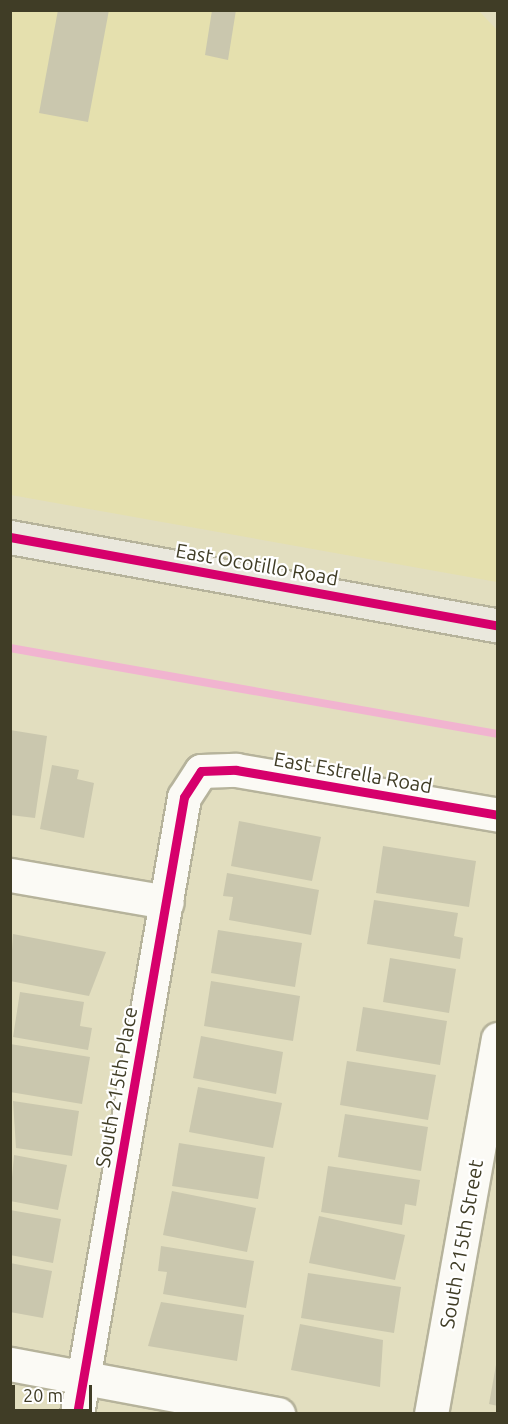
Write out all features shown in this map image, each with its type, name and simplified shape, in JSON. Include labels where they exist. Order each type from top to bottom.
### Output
[{"type":"main road","name":"East Ocotillo Road","points":[[10,537],[498,626]]},
{"type":"street","name":"East Estrella Road","points":[[201,771],[236,770],[498,816]]},
{"type":"street","name":"South 215th Place","points":[[77,1413],[184,797],[201,771]]},
{"type":"street","points":[[10,875],[166,902]]},
{"type":"street","name":"South 215th Street","points":[[431,1413],[498,1039]]},
{"type":"street","points":[[10,1364],[278,1413]]},
{"type":"shaded area","points":[[478,10],[497,30],[497,582],[11,495],[10,11]]},
{"type":"building","points":[[58,10],[109,10],[88,122],[39,113]]},
{"type":"building","points":[[212,10],[236,10],[228,60],[205,55]]},
{"type":"building","points":[[10,730],[47,736],[35,818],[10,815]]},
{"type":"building","points":[[52,765],[79,770],[77,779],[94,783],[84,838],[40,829]]},
{"type":"building","points":[[239,821],[321,837],[312,881],[231,866]]},
{"type":"building","points":[[383,846],[476,861],[469,907],[376,893]]},
{"type":"building","points":[[227,873],[319,890],[311,935],[229,920],[233,897],[223,896]]},
{"type":"building","points":[[374,900],[458,913],[454,936],[463,938],[460,959],[367,944]]},
{"type":"building","points":[[218,930],[302,943],[295,987],[211,973]]},
{"type":"building","points":[[13,934],[106,952],[89,996],[10,981]]},
{"type":"building","points":[[390,958],[456,969],[449,1013],[383,1002]]},
{"type":"building","points":[[211,981],[300,996],[293,1041],[204,1026]]},
{"type":"building","points":[[20,992],[84,1002],[80,1026],[92,1028],[88,1050],[13,1037]]},
{"type":"building","points":[[363,1007],[447,1021],[440,1065],[356,1051]]},
{"type":"building","points":[[201,1036],[283,1052],[276,1094],[193,1078]]},
{"type":"building","points":[[10,1044],[90,1057],[82,1104],[10,1092]]},
{"type":"building","points":[[347,1061],[436,1075],[428,1120],[340,1105]]},
{"type":"building","points":[[198,1087],[282,1103],[273,1148],[189,1132]]},
{"type":"building","points":[[13,1101],[79,1111],[72,1156],[16,1148]]},
{"type":"building","points":[[345,1114],[428,1127],[421,1171],[338,1157]]},
{"type":"building","points":[[179,1143],[265,1157],[258,1199],[172,1186]]},
{"type":"building","points":[[14,1155],[67,1165],[58,1210],[10,1201]]},
{"type":"building","points":[[328,1166],[420,1180],[416,1206],[405,1204],[402,1225],[321,1212]]},
{"type":"building","points":[[172,1191],[256,1208],[247,1252],[163,1235]]},
{"type":"building","points":[[10,1210],[61,1219],[53,1263],[10,1255]]},
{"type":"building","points":[[319,1216],[405,1235],[395,1280],[309,1263]]},
{"type":"building","points":[[161,1246],[254,1261],[246,1308],[163,1294],[167,1272],[158,1271]]},
{"type":"building","points":[[10,1263],[52,1271],[43,1318],[10,1312]]},
{"type":"building","points":[[308,1273],[401,1287],[394,1333],[301,1318]]},
{"type":"building","points":[[161,1302],[244,1315],[237,1361],[148,1346]]},
{"type":"building","points":[[300,1324],[383,1340],[380,1387],[291,1370]]},
{"type":"building","points":[[496,1365],[498,1366],[498,1406],[489,1404]]},
{"type":"waterway","points":[[10,648],[498,734]]},
{"type":"cycle path","points":[[10,537],[498,626]]},
{"type":"cycle path","points":[[77,1414],[184,797],[201,771],[236,770],[498,815]]}]
